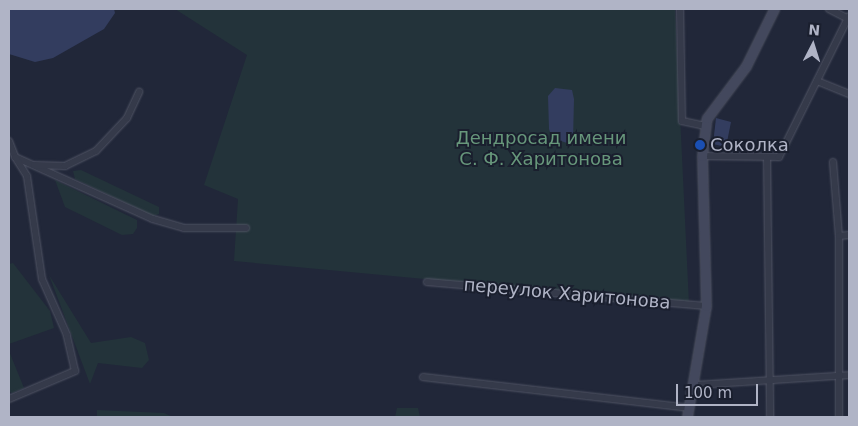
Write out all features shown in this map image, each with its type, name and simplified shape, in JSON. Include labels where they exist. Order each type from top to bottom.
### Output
[{"type":"street","points":[[680,9],[682,120],[706,126]]},
{"type":"street","points":[[423,377],[689,413],[696,384],[706,306],[702,156],[706,118],[746,66],[774,9]]},
{"type":"street","points":[[702,156],[779,157],[849,18],[829,9]]},
{"type":"street","points":[[816,81],[849,94]]},
{"type":"street","points":[[30,165],[65,166],[96,152],[127,118],[139,92]]},
{"type":"street","points":[[9,141],[15,157],[28,176],[42,279],[67,335],[75,371],[9,399]]},
{"type":"street","points":[[15,157],[174,226],[246,228]]},
{"type":"street","points":[[767,157],[768,378],[771,385],[770,417]]},
{"type":"street","points":[[832,162],[839,236],[839,417]]},
{"type":"street","points":[[839,236],[849,235]]},
{"type":"street","name":"переулок Харитонова","points":[[427,282],[706,306]]},
{"type":"street","points":[[696,384],[768,378],[849,375]]},
{"type":"green space","name":"Дендросад имени С. Ф. Харитонова","points":[[175,9],[675,9],[689,304],[234,261],[238,199],[204,185],[247,55]]},
{"type":"green space","points":[[81,170],[159,207],[159,214],[153,216],[75,179],[73,171]]},
{"type":"green space","points":[[55,180],[137,220],[137,228],[133,234],[122,235],[65,207]]},
{"type":"green space","points":[[13,263],[50,311],[54,328],[9,344],[9,264]]},
{"type":"green space","points":[[49,275],[91,343],[131,337],[145,343],[149,360],[142,368],[98,363],[90,384]]},
{"type":"green space","points":[[9,351],[24,388],[12,393],[9,391]]},
{"type":"green space","points":[[397,408],[418,408],[420,417],[395,417]]},
{"type":"green space","points":[[97,410],[164,413],[173,417],[97,417]]},
{"type":"water","points":[[9,9],[114,9],[115,13],[104,29],[53,58],[35,62],[9,54]]},
{"type":"water","points":[[555,88],[572,90],[574,99],[573,140],[567,143],[552,138],[549,129],[548,96]]},
{"type":"water","points":[[716,118],[731,122],[726,147],[713,144]]},
{"type":"place","name":"Соколка","points":[[700,145]]}]
